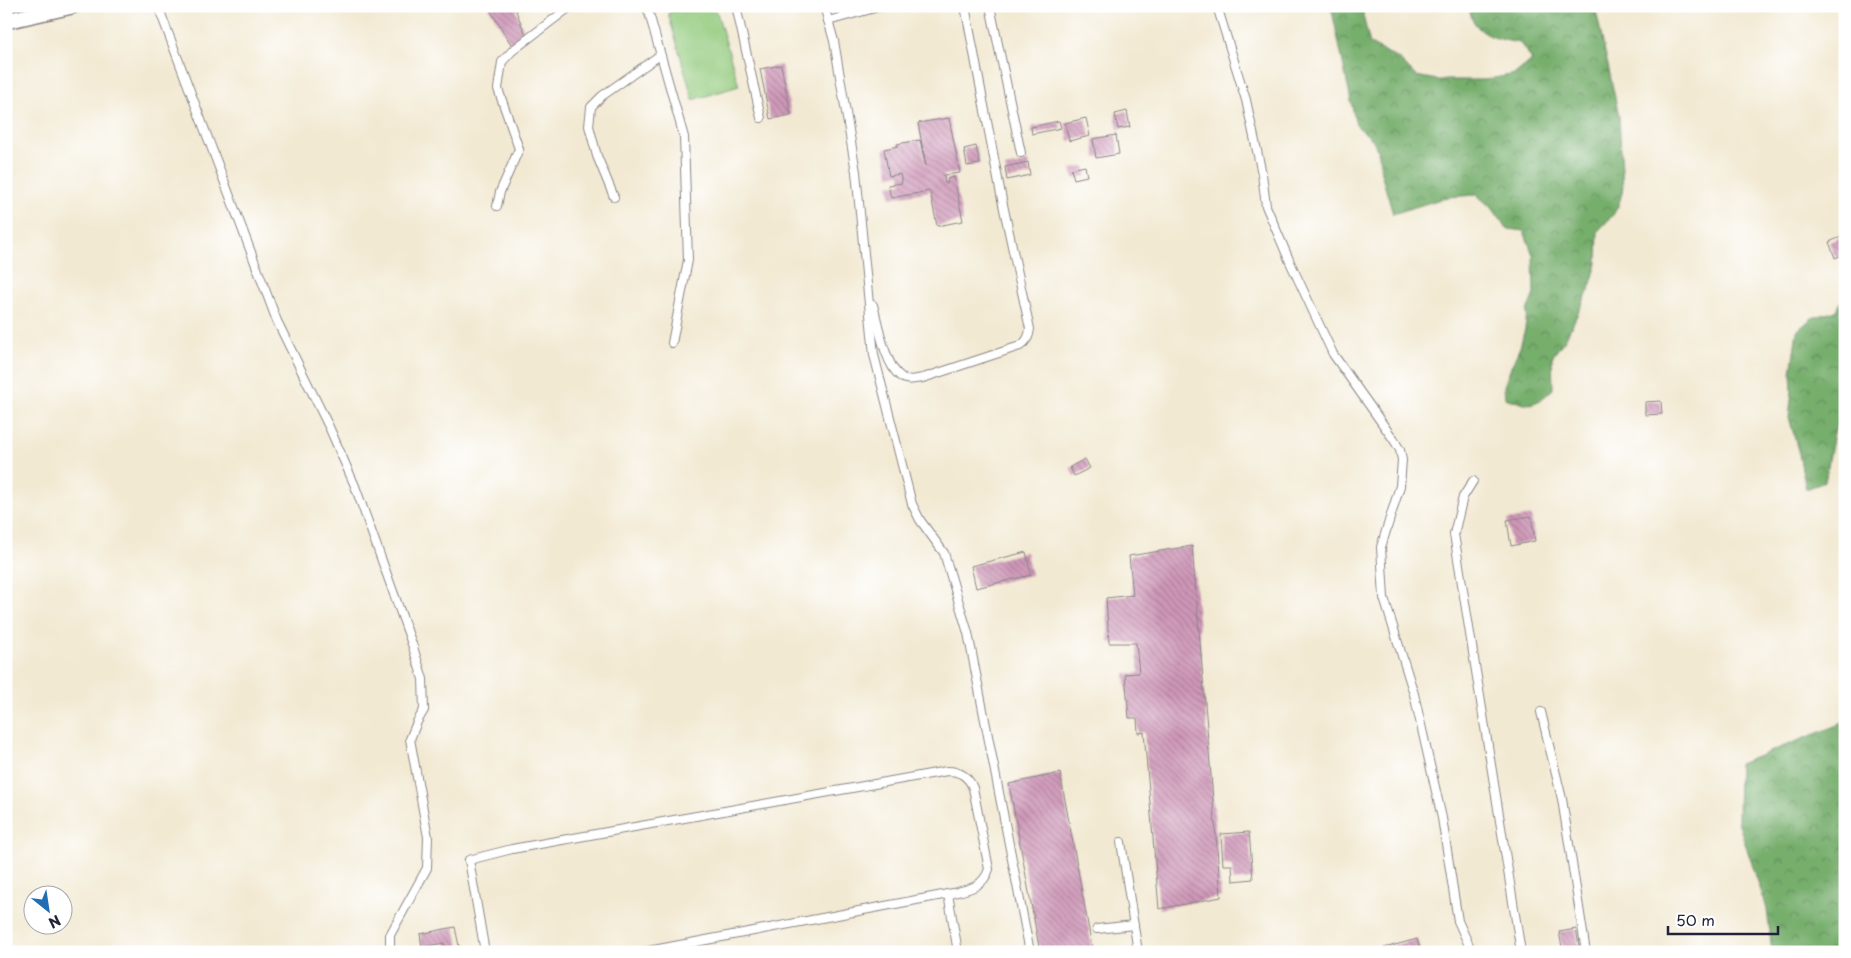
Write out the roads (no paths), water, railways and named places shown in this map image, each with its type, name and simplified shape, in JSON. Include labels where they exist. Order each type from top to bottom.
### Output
[{"type":"street","points":[[6,20],[72,6]]},
{"type":"lane","points":[[158,6],[277,322],[330,429],[355,486],[423,679],[424,710],[410,739],[428,838],[427,868],[390,935],[390,952]]},
{"type":"lane","points":[[497,206],[500,192],[519,149],[498,89],[502,62],[512,51],[571,6]]},
{"type":"lane","points":[[647,6],[684,137],[688,260],[672,344]]},
{"type":"lane","points":[[736,6],[761,118]]},
{"type":"lane","points":[[824,6],[834,41],[856,172],[874,355],[912,504],[920,520],[944,553],[968,633],[1030,952]]},
{"type":"lane","points":[[828,21],[882,6]]},
{"type":"lane","points":[[867,285],[885,352],[899,376],[908,380],[922,378],[1020,346],[1026,342],[1029,336],[1030,329],[1002,200],[965,6]]},
{"type":"lane","points":[[990,6],[1021,153]]},
{"type":"lane","points":[[1217,6],[1246,100],[1262,174],[1266,206],[1333,354],[1400,450],[1402,460],[1400,486],[1381,547],[1384,598],[1414,694],[1442,818],[1458,921],[1472,952]]},
{"type":"lane","points":[[614,197],[597,156],[589,126],[591,107],[602,96],[660,55]]},
{"type":"lane","points":[[1472,481],[1463,497],[1454,534],[1522,952]]},
{"type":"lane","points":[[1541,712],[1562,799],[1586,952]]},
{"type":"lane","points":[[486,952],[468,860],[512,849],[947,771],[955,771],[966,776],[973,788],[989,869],[983,882],[976,887],[948,894],[643,952]]},
{"type":"lane","points":[[1121,842],[1138,952]]},
{"type":"lane","points":[[948,894],[958,952]]},
{"type":"lane","points":[[1097,929],[1134,925]]}]
